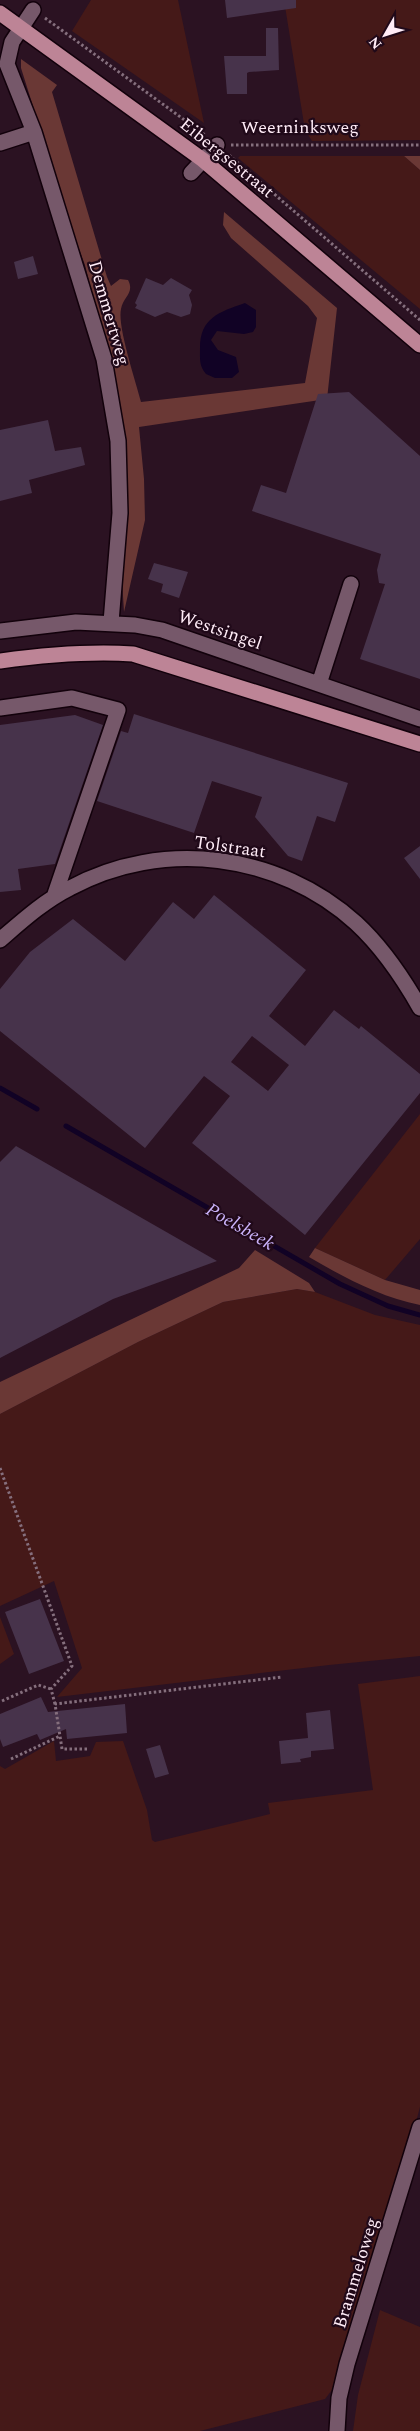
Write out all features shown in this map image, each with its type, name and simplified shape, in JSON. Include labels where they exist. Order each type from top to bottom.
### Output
[{"type":"main road","name":"Eibergsestraat","points":[[0,13],[22,27],[203,160],[420,345]]},
{"type":"main road","points":[[0,661],[43,655],[103,652],[133,654],[420,744]]},
{"type":"street","name":"Demmertweg","points":[[33,10],[12,42],[6,64],[34,132],[104,359],[118,441],[120,513],[111,622]]},
{"type":"street","points":[[0,143],[34,132]]},
{"type":"street","name":"Weerninksweg","points":[[191,173],[217,145]]},
{"type":"street","points":[[319,684],[351,584]]},
{"type":"street","name":"Westsingel","points":[[0,631],[76,622],[111,622],[162,630],[420,719]]},
{"type":"street","points":[[0,708],[72,698],[118,710],[54,897]]},
{"type":"street","name":"Tolstraat","points":[[0,940],[54,897],[92,878],[142,862],[210,860],[262,868],[304,885],[357,924],[390,962],[420,1008]]},
{"type":"street","name":"Brammeloweg","points":[[337,2431],[340,2398],[347,2364],[420,2127]]},
{"type":"path","name":"Weerninksweg","points":[[217,145],[420,145]]},
{"type":"path","points":[[0,1468],[72,1666],[51,1689]]},
{"type":"path","points":[[55,1704],[282,1677]]},
{"type":"path","points":[[2,1701],[38,1685],[51,1689]]},
{"type":"path","points":[[51,1689],[62,1749],[87,1749]]},
{"type":"path","points":[[11,1759],[60,1736]]},
{"type":"shaded area","points":[[91,0],[178,0],[204,123],[72,31]]},
{"type":"shaded area","points":[[284,0],[420,0],[420,140],[312,141],[305,130]]},
{"type":"shaded area","points":[[21,59],[57,85],[52,92],[107,277],[111,286],[120,279],[128,280],[130,284],[129,292],[121,309],[122,328],[141,402],[305,383],[317,318],[308,306],[231,238],[223,225],[224,212],[337,308],[327,399],[139,427],[144,479],[145,520],[124,612],[122,580],[125,461],[120,404],[85,265],[72,230],[21,68]]},
{"type":"shaded area","points":[[240,156],[404,156],[420,170],[420,309],[238,158]]},
{"type":"shaded area","points":[[404,156],[420,156],[420,170]]},
{"type":"shaded area","points":[[245,303],[256,310],[256,327],[253,332],[244,334],[217,331],[211,340],[218,350],[236,357],[239,372],[232,378],[215,378],[206,374],[200,359],[203,330],[207,323],[219,313]]},
{"type":"shaded area","points":[[420,1114],[420,1239],[385,1280],[315,1248]]},
{"type":"shaded area","points":[[315,1248],[385,1280],[420,1290],[420,1305],[376,1292],[335,1272],[309,1257]]},
{"type":"shaded area","points":[[255,1250],[309,1283],[315,1292],[297,1289],[223,1302],[138,1342],[0,1414],[0,1382],[239,1268]]},
{"type":"shaded area","points":[[297,1289],[315,1292],[375,1315],[420,1325],[420,1656],[57,1697],[82,1668],[54,1581],[0,1606],[0,1414],[138,1342],[223,1302]]},
{"type":"shaded area","points":[[0,1617],[14,1654],[0,1664]]},
{"type":"shaded area","points":[[420,1676],[420,2107],[389,2222],[338,2382],[325,2399],[200,2431],[0,2431],[0,1766],[5,1769],[54,1741],[56,1761],[90,1756],[96,1742],[123,1741],[147,1810],[152,1840],[155,1842],[270,1814],[268,1803],[373,1790],[358,1684]]},
{"type":"shaded area","points":[[380,2310],[420,2327],[420,2431],[353,2431],[358,2395]]},
{"type":"building","points":[[225,0],[296,0],[296,8],[227,18]]},
{"type":"building","points":[[266,28],[278,28],[279,70],[249,72],[247,73],[247,94],[227,94],[224,56],[266,56]]},
{"type":"building","points":[[33,256],[38,274],[18,279],[14,262]]},
{"type":"building","points":[[146,278],[163,285],[171,278],[192,290],[189,295],[192,305],[190,314],[181,317],[167,312],[155,317],[135,308],[137,305],[135,303]]},
{"type":"building","points":[[349,392],[420,456],[420,679],[360,659],[385,584],[379,583],[377,570],[381,554],[252,511],[261,485],[286,493],[318,394]]},
{"type":"building","points":[[48,420],[55,451],[81,447],[85,465],[29,480],[32,493],[0,501],[0,430]]},
{"type":"building","points":[[154,563],[188,572],[179,598],[161,592],[163,584],[148,579]]},
{"type":"building","points":[[134,714],[348,783],[335,822],[317,816],[302,861],[288,856],[255,817],[262,797],[212,781],[194,833],[97,801],[121,731],[128,733]]},
{"type":"building","points":[[75,715],[103,725],[55,864],[18,869],[21,890],[0,892],[0,725]]},
{"type":"building","points":[[420,846],[420,879],[404,858]]},
{"type":"building","points":[[214,895],[306,970],[269,1016],[305,1046],[334,1010],[359,1029],[361,1026],[420,1074],[420,1093],[305,1235],[192,1143],[230,1096],[204,1076],[145,1148],[0,1031],[0,989],[30,952],[73,919],[125,961],[173,902],[194,919]],"holes":[[[252,1036],[289,1065],[268,1091],[231,1062]]]},
{"type":"building","points":[[16,1146],[217,1261],[113,1299],[0,1358],[0,1162]]},
{"type":"building","points":[[40,1599],[64,1661],[29,1674],[5,1612]]},
{"type":"building","points":[[41,1697],[48,1712],[125,1704],[127,1733],[67,1739],[66,1729],[40,1740],[37,1734],[3,1747],[0,1739],[0,1714]]},
{"type":"building","points":[[330,1710],[334,1749],[311,1751],[311,1757],[300,1759],[301,1762],[281,1764],[279,1741],[308,1738],[306,1713]]},
{"type":"building","points":[[160,1745],[169,1774],[155,1778],[146,1749]]},
{"type":"waterway","name":"Poelsbeek","points":[[0,1088],[37,1109]]},
{"type":"waterway","name":"Poelsbeek","points":[[66,1126],[340,1284],[388,1306],[420,1315]]}]
